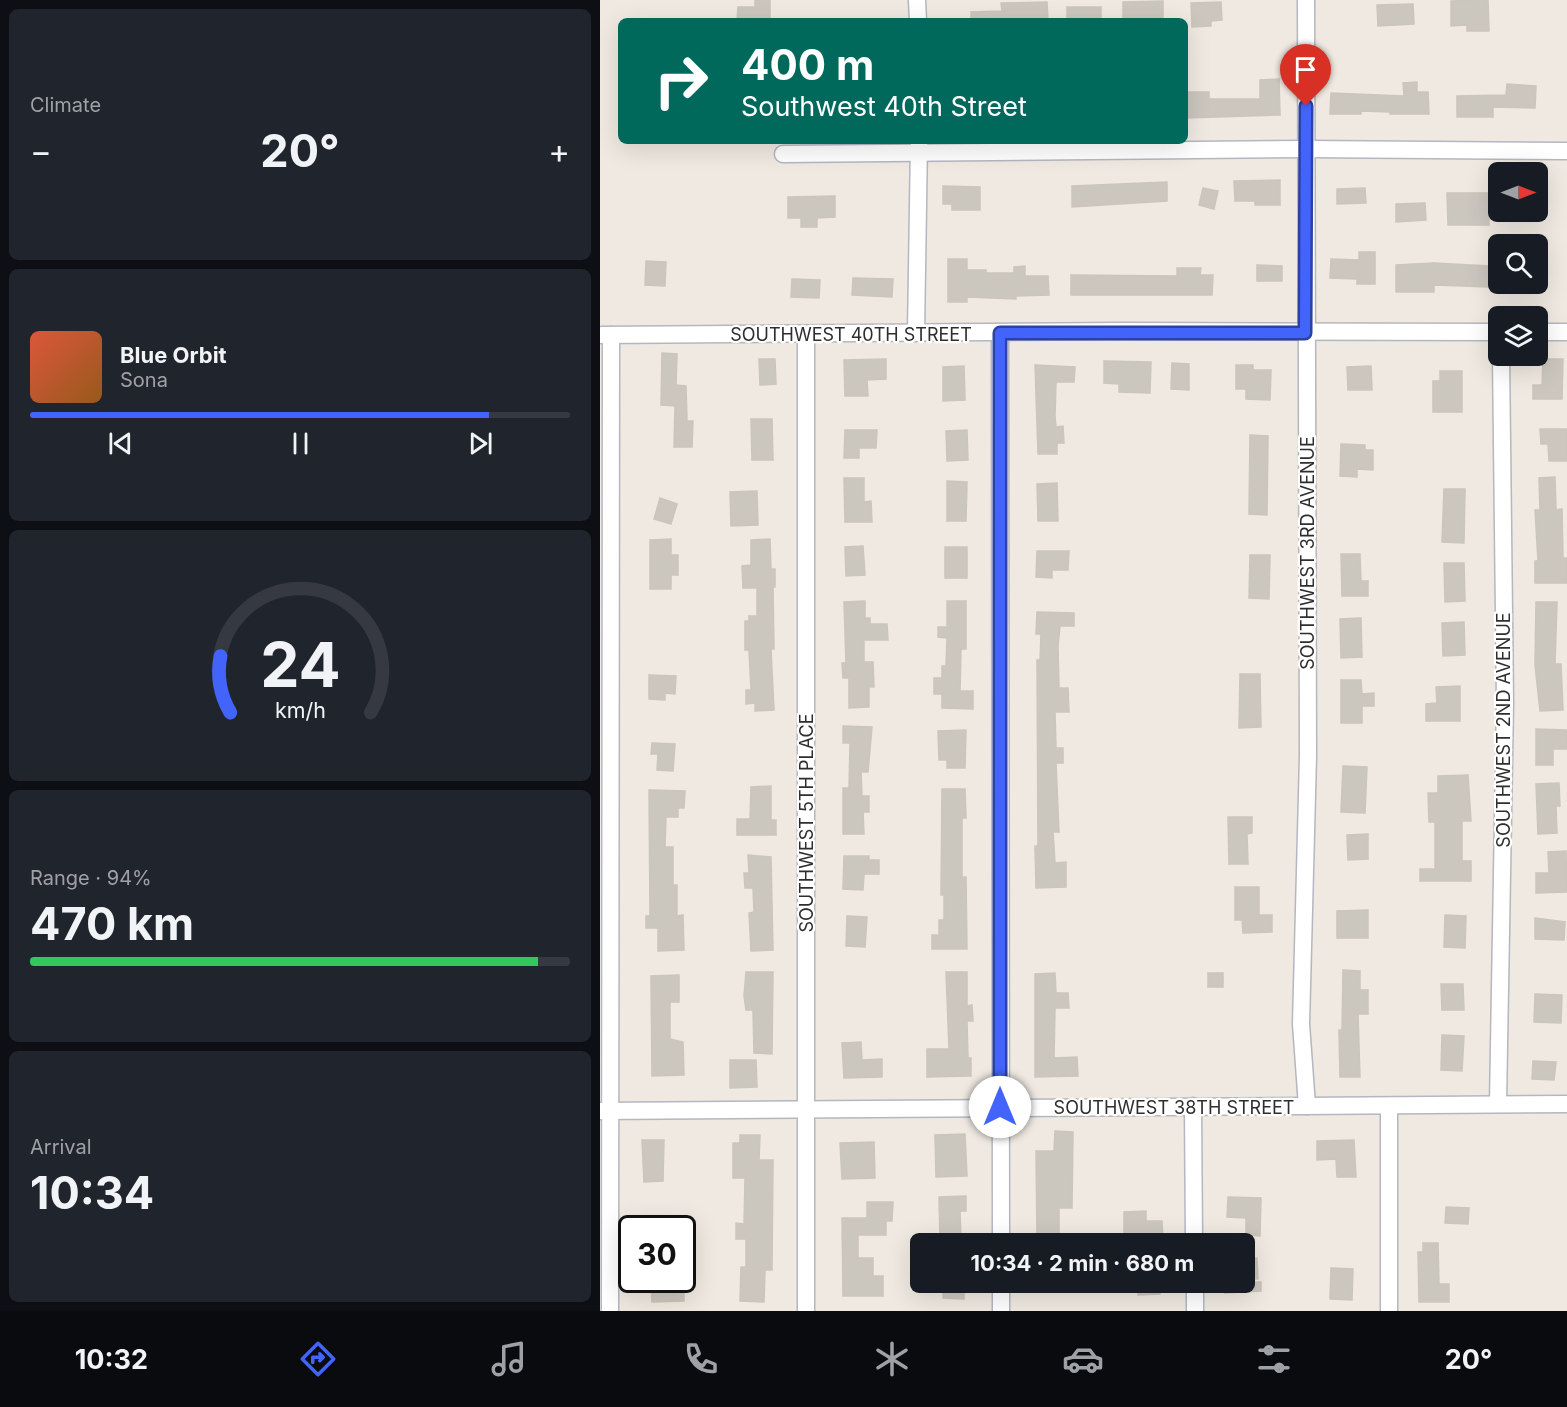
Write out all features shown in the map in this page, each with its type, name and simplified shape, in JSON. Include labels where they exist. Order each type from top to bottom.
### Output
[{"type":"street","points":[[917,0],[918,18]]},
{"type":"street","name":"SOUTHWEST 3RD AVENUE","points":[[1306,0],[1305,333],[1308,756],[1301,1024],[1307,1106]]},
{"type":"street","points":[[916,333],[919,146]]},
{"type":"street","points":[[783,154],[919,146],[1567,151]]},
{"type":"street","name":"SOUTHWEST 40TH STREET","points":[[606,335],[1488,332]]},
{"type":"street","points":[[1548,332],[1567,332]]},
{"type":"street","points":[[1000,333],[1001,1233]]},
{"type":"street","name":"SOUTHWEST 5TH PLACE","points":[[806,334],[806,1311]]},
{"type":"street","points":[[606,335],[605,1110],[610,1311]]},
{"type":"street","name":"SOUTHWEST 2ND AVENUE","points":[[1498,1104],[1505,702],[1501,366]]},
{"type":"street","name":"SOUTHWEST 38TH STREET","points":[[605,1110],[1567,1104]]},
{"type":"street","points":[[1193,1106],[1194,1233]]},
{"type":"street","points":[[1389,1106],[1389,1311]]},
{"type":"street","points":[[1001,1293],[1001,1311]]},
{"type":"street","points":[[1195,1293],[1195,1311]]},
{"type":"building","points":[[755,0],[770,0],[770,18],[737,18],[738,7],[755,7]]},
{"type":"building","points":[[1488,0],[1489,31],[1467,31],[1467,25],[1451,26],[1451,1]]},
{"type":"building","points":[[1163,1],[1163,18],[1123,18],[1123,2]]},
{"type":"building","points":[[1047,2],[1048,18],[971,18],[971,12],[1002,11],[1001,3]]},
{"type":"building","points":[[1221,2],[1222,20],[1211,21],[1211,26],[1192,27],[1191,3]]},
{"type":"building","points":[[1413,4],[1414,24],[1378,26],[1377,5]]},
{"type":"building","points":[[1067,7],[1101,7],[1101,18],[1067,18]]},
{"type":"building","points":[[1279,79],[1280,115],[1188,118],[1188,92],[1209,92],[1209,99],[1260,99],[1260,80]]},
{"type":"building","points":[[1417,82],[1417,92],[1428,92],[1429,114],[1361,111],[1361,114],[1330,114],[1331,93],[1404,96],[1403,83]]},
{"type":"building","points":[[1507,84],[1536,86],[1535,108],[1493,107],[1493,117],[1457,117],[1457,96],[1506,95]]},
{"type":"building","points":[[1280,180],[1280,205],[1255,205],[1255,201],[1235,201],[1234,181]]},
{"type":"building","points":[[1167,182],[1167,201],[1072,207],[1072,186]]},
{"type":"building","points":[[943,186],[980,187],[980,210],[952,210],[952,204],[943,204]]},
{"type":"building","points":[[1203,188],[1218,191],[1214,209],[1199,205]]},
{"type":"building","points":[[1365,188],[1366,203],[1337,204],[1337,189]]},
{"type":"building","points":[[1447,193],[1488,193],[1489,225],[1448,225]]},
{"type":"building","points":[[835,196],[835,217],[817,218],[817,227],[801,227],[801,218],[788,218],[788,197]]},
{"type":"building","points":[[1425,203],[1426,220],[1396,222],[1396,204]]},
{"type":"building","points":[[1359,252],[1375,252],[1375,284],[1357,284],[1357,279],[1330,278],[1331,259],[1359,260]]},
{"type":"building","points":[[948,259],[967,259],[967,270],[986,270],[986,273],[1014,273],[1014,267],[1025,266],[1025,276],[1048,276],[1049,295],[1016,296],[1016,299],[967,297],[967,302],[948,302]]},
{"type":"building","points":[[646,261],[666,262],[665,286],[645,285]]},
{"type":"building","points":[[1434,263],[1488,266],[1488,287],[1434,285],[1434,292],[1396,292],[1396,265]]},
{"type":"building","points":[[1257,265],[1282,266],[1282,281],[1257,281]]},
{"type":"building","points":[[1177,268],[1201,268],[1200,275],[1213,275],[1212,295],[1071,295],[1071,275],[1177,276]]},
{"type":"building","points":[[853,278],[893,279],[892,297],[852,295]]},
{"type":"building","points":[[792,279],[820,280],[819,298],[791,297]]},
{"type":"building","points":[[662,353],[677,354],[676,385],[686,386],[687,421],[693,421],[692,447],[674,447],[675,406],[661,405]]},
{"type":"building","points":[[759,359],[775,359],[776,384],[760,385]]},
{"type":"building","points":[[886,359],[886,379],[867,380],[868,396],[845,396],[844,360]]},
{"type":"building","points":[[1548,359],[1563,359],[1562,399],[1533,399],[1533,385],[1542,385],[1543,366],[1548,366]]},
{"type":"building","points":[[1104,361],[1151,362],[1150,393],[1119,392],[1119,384],[1104,383]]},
{"type":"building","points":[[1172,363],[1189,364],[1189,390],[1171,389]]},
{"type":"building","points":[[1035,365],[1075,367],[1074,382],[1056,382],[1056,427],[1063,426],[1064,443],[1057,443],[1057,454],[1038,454]]},
{"type":"building","points":[[1236,365],[1253,365],[1253,370],[1271,370],[1270,400],[1246,399],[1246,389],[1236,389]]},
{"type":"building","points":[[964,366],[965,400],[943,401],[943,367]]},
{"type":"building","points":[[1371,366],[1372,390],[1348,390],[1347,367]]},
{"type":"building","points":[[1440,371],[1462,371],[1462,412],[1433,412],[1433,381],[1440,381]]},
{"type":"building","points":[[751,419],[772,419],[773,460],[752,460]]},
{"type":"building","points":[[1540,429],[1567,429],[1567,461],[1549,461],[1548,444],[1541,444]]},
{"type":"building","points":[[845,430],[877,430],[876,448],[859,448],[859,458],[844,458]]},
{"type":"building","points":[[967,430],[968,460],[947,461],[946,431]]},
{"type":"building","points":[[1250,435],[1268,436],[1267,515],[1249,514]]},
{"type":"building","points":[[1341,444],[1365,445],[1365,450],[1373,450],[1373,470],[1357,469],[1357,477],[1340,476]]},
{"type":"building","points":[[1555,477],[1556,510],[1562,509],[1563,558],[1567,558],[1567,583],[1535,583],[1535,561],[1538,561],[1535,510],[1540,510],[1539,478]]},
{"type":"building","points":[[844,478],[864,478],[864,502],[871,501],[872,522],[845,522]]},
{"type":"building","points":[[947,481],[967,482],[966,521],[947,521]]},
{"type":"building","points":[[1057,483],[1058,521],[1038,521],[1037,484]]},
{"type":"building","points":[[1444,489],[1465,489],[1464,543],[1442,542]]},
{"type":"building","points":[[757,491],[758,525],[731,526],[730,492]]},
{"type":"building","points":[[660,498],[677,504],[671,524],[654,519]]},
{"type":"building","points":[[671,539],[671,555],[678,555],[678,575],[671,575],[671,589],[650,589],[650,540]]},
{"type":"building","points":[[770,539],[771,569],[775,569],[774,649],[771,649],[774,710],[755,711],[755,703],[746,704],[746,690],[751,690],[749,650],[745,650],[745,621],[749,621],[749,616],[757,616],[757,588],[743,588],[742,566],[751,565],[751,540]]},
{"type":"building","points":[[863,546],[865,575],[846,576],[845,547]]},
{"type":"building","points":[[945,547],[967,547],[967,578],[945,578]]},
{"type":"building","points":[[1037,551],[1069,551],[1068,570],[1052,570],[1052,578],[1036,577]]},
{"type":"building","points":[[1341,554],[1360,554],[1361,581],[1368,581],[1368,596],[1342,596]]},
{"type":"building","points":[[1250,555],[1270,555],[1269,599],[1249,598]]},
{"type":"building","points":[[1444,563],[1464,563],[1465,601],[1445,602]]},
{"type":"building","points":[[865,601],[865,618],[870,618],[870,624],[887,624],[888,640],[864,640],[864,662],[873,662],[874,687],[869,687],[869,707],[849,708],[849,678],[843,678],[842,663],[846,663],[844,602]]},
{"type":"building","points":[[947,601],[966,601],[966,649],[961,649],[960,691],[973,691],[973,709],[942,708],[942,694],[934,694],[934,678],[942,678],[942,666],[946,666],[947,638],[938,637],[938,627],[947,627]]},
{"type":"building","points":[[1536,602],[1557,602],[1555,664],[1561,664],[1563,710],[1540,711],[1535,665]]},
{"type":"building","points":[[1037,612],[1074,613],[1074,626],[1060,626],[1058,646],[1059,688],[1068,688],[1069,712],[1055,712],[1056,748],[1063,748],[1063,763],[1056,763],[1059,832],[1053,832],[1055,863],[1066,862],[1066,887],[1036,888],[1035,846],[1038,846],[1037,660],[1040,660],[1041,634],[1036,634]]},
{"type":"building","points":[[1361,618],[1362,657],[1341,658],[1340,619]]},
{"type":"building","points":[[1464,622],[1465,655],[1443,656],[1442,623]]},
{"type":"building","points":[[1240,674],[1260,674],[1261,727],[1239,728]]},
{"type":"building","points":[[649,675],[676,676],[675,694],[665,693],[665,700],[649,699]]},
{"type":"building","points":[[1341,680],[1361,680],[1362,694],[1374,693],[1374,706],[1362,706],[1362,723],[1341,723]]},
{"type":"building","points":[[1460,686],[1460,721],[1426,721],[1426,704],[1437,703],[1436,687]]},
{"type":"building","points":[[843,726],[872,727],[868,772],[861,772],[862,796],[869,796],[869,812],[863,812],[864,834],[843,834],[843,788],[849,788],[850,743],[843,743]]},
{"type":"building","points":[[1536,729],[1567,730],[1567,749],[1553,749],[1553,765],[1536,765]]},
{"type":"building","points":[[966,730],[965,768],[947,768],[947,760],[939,760],[938,731]]},
{"type":"building","points":[[652,743],[675,744],[673,771],[657,770],[658,754],[651,754]]},
{"type":"building","points":[[1343,766],[1367,767],[1365,813],[1341,812]]},
{"type":"building","points":[[1468,775],[1471,821],[1462,821],[1462,861],[1471,861],[1471,881],[1420,881],[1420,869],[1435,869],[1435,822],[1429,822],[1428,793],[1438,793],[1438,776]]},
{"type":"building","points":[[1559,783],[1560,806],[1556,806],[1557,833],[1538,834],[1536,784]]},
{"type":"building","points":[[771,786],[771,820],[776,820],[776,835],[737,835],[737,819],[750,819],[751,787]]},
{"type":"building","points":[[942,789],[965,789],[966,818],[962,818],[962,877],[966,877],[967,949],[932,949],[932,935],[939,935],[939,920],[944,920],[944,895],[941,895]]},
{"type":"building","points":[[649,790],[685,791],[684,808],[678,808],[678,817],[666,817],[665,847],[673,847],[673,885],[677,885],[677,916],[683,915],[684,950],[658,951],[658,928],[646,928],[646,916],[650,916]]},
{"type":"building","points":[[1228,817],[1252,817],[1252,833],[1247,834],[1248,864],[1229,864]]},
{"type":"building","points":[[1368,834],[1368,859],[1348,860],[1347,835]]},
{"type":"building","points":[[1566,851],[1567,892],[1536,893],[1536,873],[1549,873],[1548,852]]},
{"type":"building","points":[[748,855],[771,857],[773,950],[751,951],[749,913],[754,912],[753,888],[745,888],[744,873],[749,873]]},
{"type":"building","points":[[844,856],[869,856],[869,860],[879,860],[879,874],[864,874],[863,890],[843,889]]},
{"type":"building","points":[[1235,887],[1259,887],[1259,915],[1272,915],[1272,932],[1243,933],[1242,920],[1235,920]]},
{"type":"building","points":[[1368,910],[1368,938],[1337,938],[1337,911]]},
{"type":"building","points":[[1445,915],[1466,916],[1465,948],[1444,947]]},
{"type":"building","points":[[847,916],[867,917],[865,947],[846,946]]},
{"type":"building","points":[[1535,918],[1565,922],[1564,940],[1535,939]]},
{"type":"building","points":[[1343,970],[1360,971],[1360,990],[1368,990],[1368,1014],[1358,1014],[1360,1077],[1340,1077],[1339,1030],[1342,1030]]},
{"type":"building","points":[[746,972],[773,972],[772,1054],[754,1053],[753,1010],[746,1010],[744,996]]},
{"type":"building","points":[[946,972],[967,972],[967,1006],[972,1005],[973,1021],[967,1021],[971,1076],[927,1077],[927,1049],[949,1049]]},
{"type":"building","points":[[1055,973],[1056,993],[1068,993],[1069,1008],[1055,1008],[1054,1058],[1077,1057],[1078,1076],[1035,1077],[1035,974]]},
{"type":"building","points":[[1208,973],[1223,973],[1223,987],[1208,987]]},
{"type":"building","points":[[679,975],[679,1002],[670,1002],[670,1039],[683,1042],[684,1075],[652,1076],[651,976]]},
{"type":"building","points":[[1441,984],[1463,984],[1464,1010],[1442,1010]]},
{"type":"building","points":[[1535,994],[1562,995],[1561,1023],[1534,1022]]},
{"type":"building","points":[[1442,1035],[1464,1036],[1462,1071],[1441,1070]]},
{"type":"building","points":[[861,1042],[862,1060],[882,1059],[882,1077],[844,1078],[842,1043]]},
{"type":"building","points":[[730,1060],[756,1060],[757,1087],[730,1088]]},
{"type":"building","points":[[1533,1061],[1556,1062],[1554,1080],[1532,1079]]},
{"type":"building","points":[[1055,1131],[1073,1132],[1072,1208],[1059,1208],[1059,1233],[1037,1233],[1036,1151],[1054,1151]]},
{"type":"building","points":[[965,1134],[967,1176],[936,1177],[935,1135]]},
{"type":"building","points":[[740,1135],[760,1135],[759,1160],[773,1160],[772,1270],[765,1270],[764,1302],[740,1301],[741,1267],[746,1267],[746,1239],[736,1239],[736,1223],[744,1224],[745,1178],[733,1178],[733,1143],[740,1143]]},
{"type":"building","points":[[642,1140],[664,1140],[663,1181],[644,1182]]},
{"type":"building","points":[[1354,1140],[1356,1177],[1337,1177],[1336,1159],[1317,1160],[1317,1141]]},
{"type":"building","points":[[874,1142],[875,1178],[842,1179],[840,1143]]},
{"type":"building","points":[[966,1196],[966,1211],[960,1211],[961,1233],[940,1233],[939,1197]]},
{"type":"building","points":[[1228,1197],[1261,1198],[1260,1236],[1255,1236],[1255,1233],[1246,1233],[1246,1218],[1227,1217]]},
{"type":"building","points":[[867,1202],[893,1202],[892,1221],[886,1221],[886,1235],[858,1235],[858,1258],[873,1258],[873,1276],[883,1276],[883,1296],[843,1296],[842,1218],[867,1218]]},
{"type":"building","points":[[1446,1207],[1469,1208],[1468,1224],[1445,1223]]},
{"type":"building","points":[[1146,1211],[1146,1221],[1162,1221],[1163,1233],[1124,1233],[1124,1212]]},
{"type":"building","points":[[1423,1243],[1438,1243],[1439,1284],[1449,1284],[1449,1302],[1419,1302],[1418,1252],[1423,1252]]},
{"type":"building","points":[[1255,1258],[1257,1258],[1258,1279],[1255,1279]]},
{"type":"building","points":[[1331,1268],[1353,1269],[1352,1300],[1330,1299]]},
{"type":"building","points":[[1255,1282],[1261,1282],[1261,1291],[1255,1291]]},
{"type":"building","points":[[652,1293],[684,1293],[684,1301],[652,1302]]},
{"type":"building","points":[[943,1293],[964,1293],[964,1299],[943,1298]]},
{"type":"building","points":[[1138,1293],[1160,1293],[1160,1294],[1138,1295]]},
{"type":"route","points":[[1000,1107],[1000,333],[1125,331],[1305,333],[1306,106]]}]
